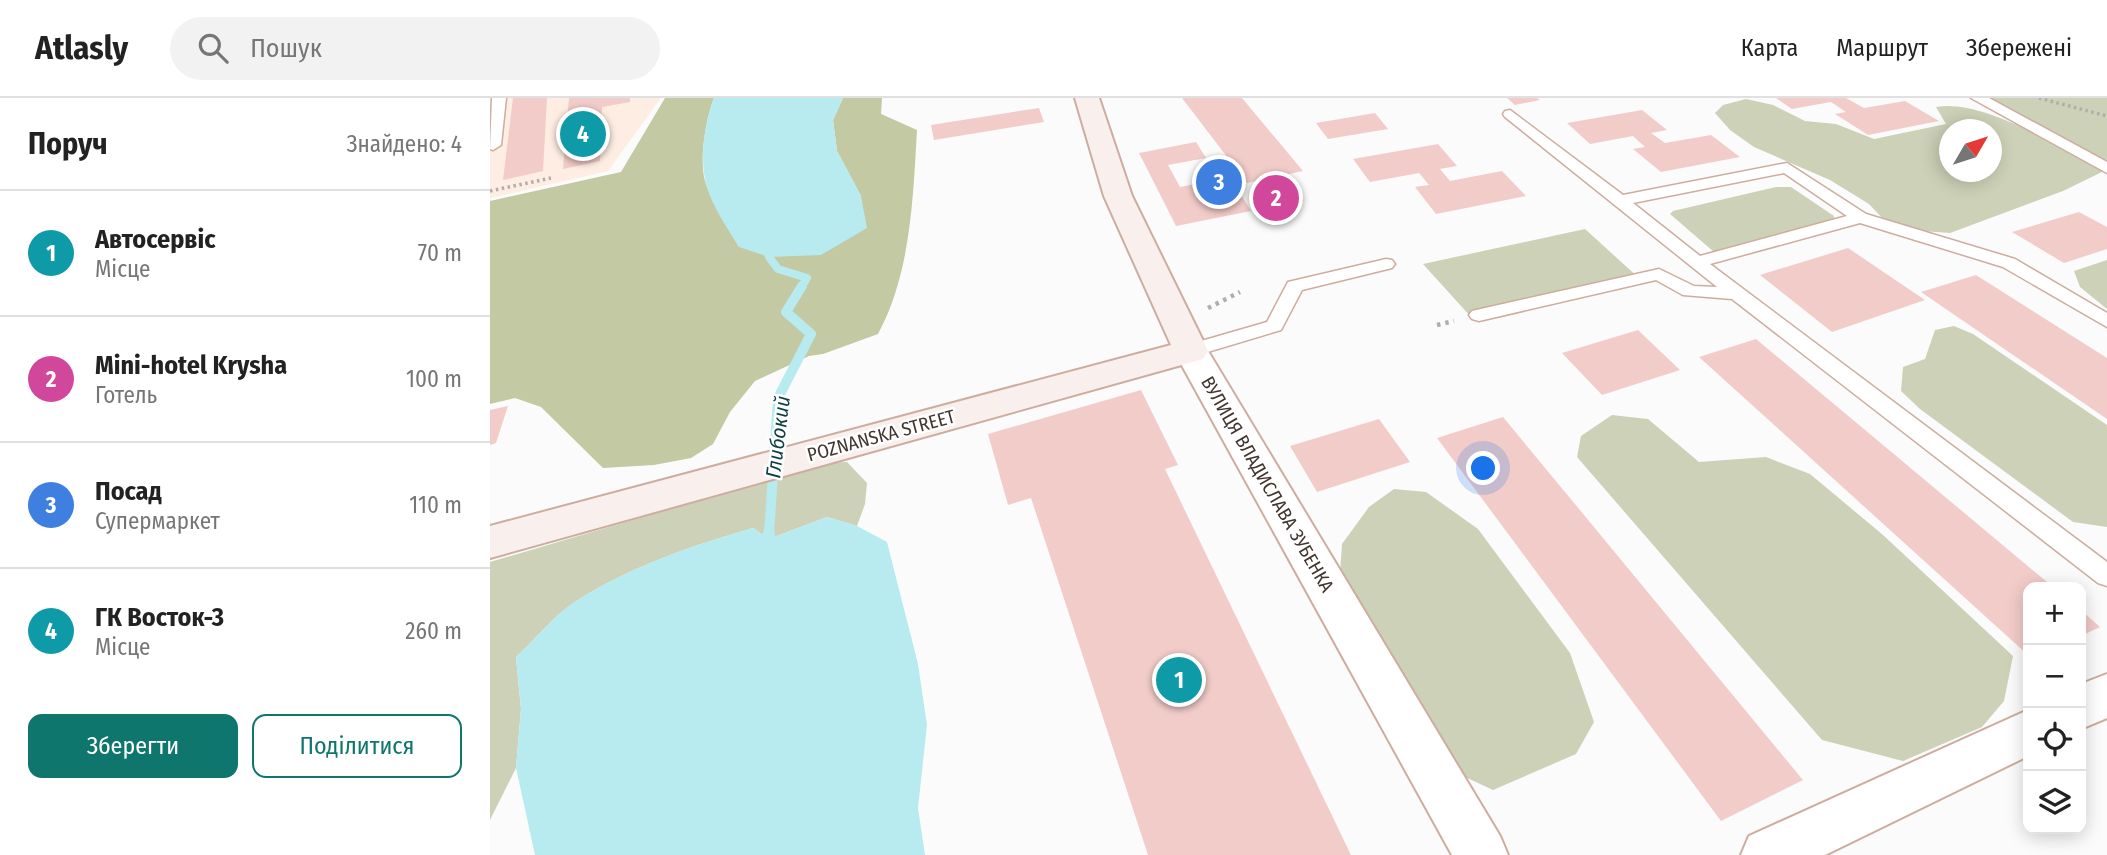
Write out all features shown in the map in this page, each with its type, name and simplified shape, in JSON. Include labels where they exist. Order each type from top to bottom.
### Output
[{"type":"street","name":"ВУЛИЦЯ ВЛАДИСЛАВА ЗУБЕНКА","points":[[1087,98],[1094,132],[1129,228],[1191,351],[1481,855]]},
{"type":"street","name":"POZNANSKA STREET","points":[[490,542],[1191,351]]},
{"type":"street","points":[[2086,705],[2107,695]]},
{"type":"street","points":[[1768,855],[2023,734]]},
{"type":"lane","points":[[493,145],[499,98]]},
{"type":"lane","points":[[1978,98],[2107,168]]},
{"type":"lane","points":[[1510,114],[1737,294],[2107,576]]},
{"type":"lane","points":[[1620,201],[1787,168],[1860,218],[2009,263],[2107,321]]},
{"type":"lane","points":[[1697,262],[1860,218]]},
{"type":"lane","points":[[1191,351],[1274,326],[1294,286],[1386,264]]},
{"type":"lane","points":[[1479,315],[1659,274],[1690,291],[1737,294]]},
{"type":"path","points":[[2039,98],[2107,116]]},
{"type":"path","points":[[490,191],[551,178]]},
{"type":"path","points":[[1217,304],[1240,292]]},
{"type":"shaded area","points":[[490,98],[661,98],[608,171],[490,198]]},
{"type":"green space","points":[[665,98],[714,98],[704,141],[704,175],[713,200],[739,247],[861,196],[837,151],[833,120],[843,98],[882,98],[881,114],[917,130],[914,182],[904,261],[889,311],[878,334],[823,354],[809,356],[755,381],[730,412],[713,444],[691,458],[654,465],[603,468],[541,407],[515,398],[490,404],[490,201],[621,172]]},
{"type":"green space","points":[[1987,98],[2107,98],[2107,160],[2093,155]]},
{"type":"green space","points":[[1746,99],[1773,105],[1805,121],[1836,124],[1874,139],[1939,125],[1939,182],[2002,182],[2002,119],[1943,119],[1936,107],[1955,106],[1999,117],[2022,127],[2104,171],[2063,191],[1950,233],[1908,230],[1884,220],[1869,204],[1830,180],[1754,147],[1730,130],[1715,113],[1723,105]]},
{"type":"green space","points":[[1776,187],[1791,187],[1834,216],[1833,222],[1722,253],[1714,252],[1670,214],[1673,211]]},
{"type":"green space","points":[[1585,229],[1640,279],[1471,317],[1423,264]]},
{"type":"green space","points":[[2107,260],[2107,309],[2080,287],[2074,271]]},
{"type":"green space","points":[[1954,326],[1973,334],[2107,425],[2107,527],[2073,522],[1920,409],[1901,391],[1903,367],[1925,359],[1935,330]]},
{"type":"green space","points":[[1612,415],[1648,419],[1699,462],[1766,457],[1810,474],[1883,535],[2013,656],[2004,701],[1982,727],[1903,761],[1822,740],[1577,457],[1581,436]]},
{"type":"green space","points":[[847,462],[867,483],[865,504],[857,526],[827,517],[769,539],[753,528],[707,542],[617,578],[575,602],[544,628],[516,657],[521,709],[516,768],[490,820],[490,562],[822,463]]},
{"type":"green space","points":[[1394,489],[1426,492],[1478,529],[1570,653],[1594,722],[1576,754],[1493,790],[1463,776],[1340,574],[1342,544],[1369,507]]},
{"type":"water","points":[[714,98],[843,98],[833,120],[837,151],[861,196],[867,228],[821,255],[769,257],[739,247],[714,205],[705,179],[704,138]]},
{"type":"water","points":[[827,517],[857,526],[887,542],[918,664],[927,725],[918,808],[925,855],[535,855],[516,768],[521,709],[516,657],[567,608],[639,568],[753,528],[769,539]]},
{"type":"building","points":[[513,98],[547,98],[543,171],[503,180]]},
{"type":"building","points":[[569,98],[630,98],[630,102],[602,107],[600,161],[563,169]]},
{"type":"building","points":[[1182,98],[1242,98],[1303,171],[1247,183]]},
{"type":"building","points":[[1507,98],[1537,98],[1540,100],[1515,105]]},
{"type":"building","points":[[1776,98],[1846,98],[1864,108],[1905,101],[1939,121],[1868,135],[1835,114],[1846,112],[1831,102],[1792,109]]},
{"type":"building","points":[[1039,108],[1044,122],[934,140],[931,125]]},
{"type":"building","points":[[1642,110],[1667,130],[1651,133],[1665,143],[1711,135],[1740,157],[1661,172],[1633,149],[1645,147],[1633,136],[1590,144],[1567,123]]},
{"type":"building","points":[[1375,113],[1388,129],[1328,139],[1316,123]]},
{"type":"building","points":[[1196,142],[1206,158],[1168,165],[1180,187],[1230,177],[1251,211],[1176,226],[1139,153]]},
{"type":"building","points":[[1438,144],[1457,166],[1440,169],[1450,181],[1502,171],[1526,196],[1436,214],[1415,187],[1429,185],[1419,173],[1370,182],[1353,159]]},
{"type":"building","points":[[2079,212],[2107,227],[2107,249],[2064,263],[2012,232]]},
{"type":"building","points":[[1848,248],[1925,300],[1832,332],[1760,275]]},
{"type":"building","points":[[1976,275],[2107,358],[2107,419],[1921,292]]},
{"type":"building","points":[[1638,330],[1680,370],[1602,395],[1562,353]]},
{"type":"building","points":[[1756,339],[2047,582],[2023,582],[2023,650],[1699,357]]},
{"type":"building","points":[[1141,390],[1178,465],[1165,469],[1351,855],[1148,855],[1031,498],[1008,505],[988,434]]},
{"type":"building","points":[[508,406],[496,443],[490,445],[490,410]]},
{"type":"building","points":[[1503,417],[1803,780],[1721,821],[1437,438]]},
{"type":"building","points":[[1379,419],[1410,462],[1317,492],[1290,446]]},
{"type":"building","points":[[2086,614],[2100,627],[2086,634]]},
{"type":"waterway","name":"Глибокий","points":[[769,257],[778,269],[807,278],[801,288]]},
{"type":"waterway","name":"Глибокий","points":[[769,534],[778,398],[811,334],[786,312],[802,286]]},
{"type":"waterway","name":"Глибокий","points":[[769,534],[769,539]]},
{"type":"place","name":"ГК Восток-3","points":[[583,134]]},
{"type":"place","name":"Посад","points":[[1219,182]]},
{"type":"place","name":"Mini-hotel Krysha","points":[[1276,198]]},
{"type":"place","name":"Автосервіс","points":[[1179,680]]}]
